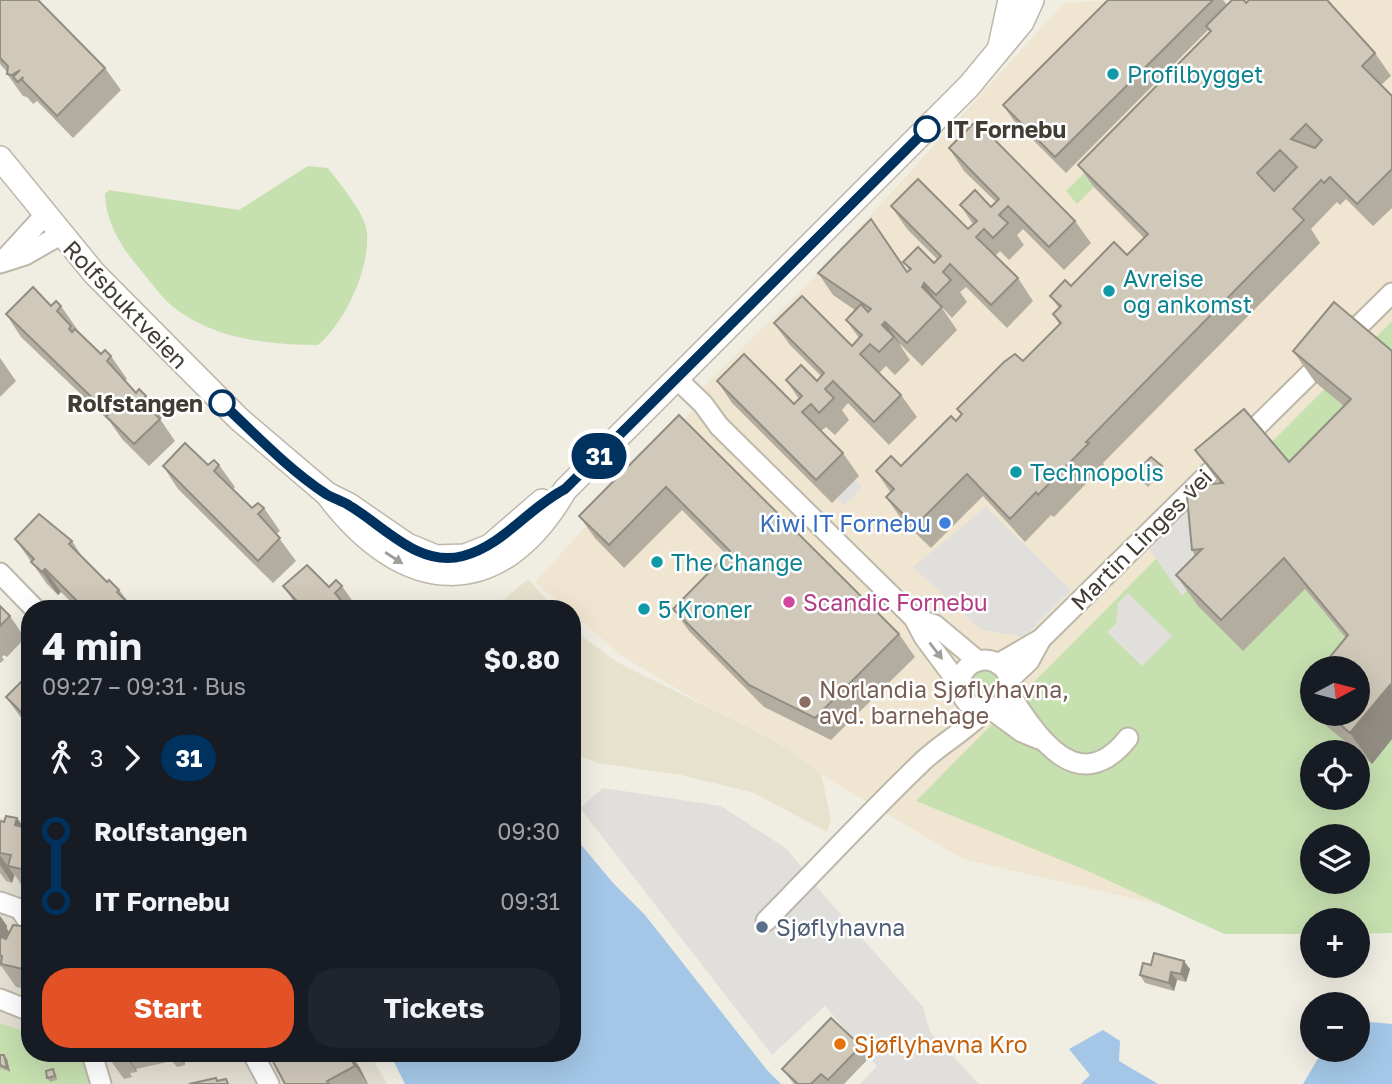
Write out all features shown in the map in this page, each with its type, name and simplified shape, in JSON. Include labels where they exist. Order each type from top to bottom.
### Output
[{"type":"street","name":"Rolfsbuktveien","points":[[1000,46],[1010,0]]},
{"type":"street","name":"Rolfsbuktveien","points":[[0,159],[60,235],[127,308],[280,457],[327,494],[343,516],[395,559],[423,572],[449,574],[481,569],[505,558],[554,509],[565,489],[946,110],[1022,22],[1032,0]]},
{"type":"street","points":[[1,262],[44,216]]},
{"type":"street","points":[[1,262],[25,256],[60,235]]},
{"type":"street","name":"Martin Linges vei","points":[[1005,679],[1041,639],[1392,293]]},
{"type":"street","points":[[677,379],[703,404],[719,426],[914,618],[924,638],[972,708],[988,710],[1022,732],[1039,739],[1059,756],[1086,763],[1110,756],[1128,738]]},
{"type":"street","points":[[0,573],[26,600]]},
{"type":"street","points":[[914,618],[935,625],[978,661],[1005,679],[1039,739]]},
{"type":"street","points":[[953,734],[953,721],[962,692],[965,670],[978,661]]},
{"type":"street","points":[[765,921],[953,734],[966,730],[988,710],[1003,703],[1005,679]]},
{"type":"street","points":[[0,902],[21,910]]},
{"type":"street","points":[[0,999],[21,1007]]},
{"type":"street","points":[[94,1062],[101,1084]]},
{"type":"street","points":[[257,1062],[269,1084]]},
{"type":"shaded area","points":[[1117,0],[1392,0],[1392,913],[1370,913],[1370,908],[1300,908],[1300,913],[1191,912],[963,859],[622,656],[581,621],[581,600],[556,600],[535,582],[700,402],[694,396],[816,275],[1064,3]]},
{"type":"shaded area","points":[[1202,477],[1239,526],[1182,596],[1141,537]]},
{"type":"shaded area","points":[[855,479],[862,487],[844,506],[837,498]]},
{"type":"shaded area","points":[[986,507],[1071,590],[1024,637],[981,630],[913,567]]},
{"type":"shaded area","points":[[528,579],[547,600],[504,600]]},
{"type":"shaded area","points":[[1128,593],[1172,636],[1142,666],[1107,632],[1116,624],[1118,603]]},
{"type":"shaded area","points":[[581,636],[617,662],[791,751],[821,774],[831,819],[827,832],[754,793],[681,775],[598,763],[581,756]]},
{"type":"shaded area","name":"Sjøflyhavna","points":[[603,788],[721,806],[787,849],[822,893],[923,1007],[930,1032],[979,1084],[860,1084],[877,1066],[825,1006],[772,1055],[581,807]]},
{"type":"shaded area","points":[[0,818],[21,820],[21,1030],[0,1023]]},
{"type":"shaded area","points":[[88,1062],[375,1062],[387,1084],[96,1084]]},
{"type":"green space","points":[[1140,118],[1151,130],[1077,204],[1066,191]]},
{"type":"green space","points":[[308,166],[328,168],[357,208],[367,233],[364,262],[354,294],[337,323],[318,345],[280,344],[242,338],[205,326],[188,317],[163,298],[133,261],[108,215],[105,194],[109,190],[239,210]]},
{"type":"green space","points":[[1392,321],[1392,933],[1370,934],[1370,908],[1300,908],[1300,934],[1224,934],[1088,871],[916,801]]},
{"type":"green space","points":[[985,667],[998,672],[1003,685],[998,698],[985,703],[972,698],[967,685],[972,672]]},
{"type":"green space","points":[[0,1023],[21,1030],[21,1062],[88,1062],[96,1084],[0,1084]]},
{"type":"water","points":[[581,845],[645,915],[767,1070],[781,1084],[405,1084],[394,1062],[581,1062]]},
{"type":"water","points":[[1370,1022],[1392,1024],[1392,1084],[1303,1084],[1316,1062],[1370,1062]]},
{"type":"water","points":[[1103,1030],[1120,1041],[1119,1061],[1158,1084],[1081,1084],[1090,1075],[1069,1049]]},
{"type":"building","points":[[0,0],[38,0],[105,68],[57,116],[22,80],[23,77],[18,82],[13,77],[20,70],[12,75],[7,74],[8,66],[0,58]]},
{"type":"building","name":"Profilbygget","points":[[1108,0],[1213,0],[1055,157],[1003,105]]},
{"type":"building","name":"IT Fornebu","points":[[1232,0],[1244,0],[1246,3],[1249,0],[1327,0],[1375,53],[1362,66],[1392,96],[1392,169],[1357,204],[1330,177],[1324,183],[1321,180],[1293,209],[1304,220],[1086,442],[1089,443],[1038,495],[1036,492],[1010,519],[967,474],[915,526],[886,497],[894,489],[876,471],[891,456],[901,466],[951,416],[956,421],[962,414],[957,409],[1004,362],[1015,354],[1023,361],[1061,323],[1053,314],[1061,306],[1050,296],[1065,280],[1071,286],[1114,242],[1127,255],[1148,234],[1078,165],[1211,31],[1206,26]],"holes":[[[1306,124],[1322,140],[1315,148],[1291,139]],[[1280,150],[1297,167],[1274,191],[1257,173]]]},
{"type":"building","points":[[976,121],[1075,221],[1049,247],[1008,206],[999,215],[1008,223],[993,238],[984,229],[976,237],[1018,278],[991,305],[950,264],[943,272],[951,280],[936,295],[924,283],[922,287],[942,307],[907,343],[885,322],[882,325],[894,337],[879,352],[870,344],[860,354],[901,395],[874,422],[833,381],[825,389],[834,398],[819,413],[811,404],[802,412],[843,453],[816,480],[717,381],[744,354],[794,404],[802,396],[786,380],[801,365],[817,381],[824,373],[774,323],[802,296],[852,346],[862,335],[846,320],[861,304],[868,312],[871,309],[818,273],[871,219],[907,272],[911,269],[903,262],[918,247],[934,263],[941,256],[891,206],[918,179],[968,229],[977,221],[960,205],[975,190],[991,207],[999,199],[949,148]]},
{"type":"building","points":[[33,287],[51,306],[56,301],[61,306],[57,311],[71,326],[69,329],[72,332],[75,329],[101,354],[105,350],[111,356],[107,361],[136,393],[139,389],[146,396],[141,400],[160,419],[134,444],[106,416],[109,414],[6,314]]},
{"type":"building","points":[[1334,302],[1392,351],[1392,688],[1390,685],[1370,709],[1370,656],[1331,656],[1348,635],[1284,558],[1221,620],[1176,575],[1202,549],[1192,550],[1186,486],[1223,483],[1195,450],[1244,409],[1289,462],[1351,399],[1293,351]]},
{"type":"building","name":"Scandic Fornebu","points":[[679,415],[899,634],[815,718],[749,685],[673,609],[730,551],[666,487],[609,545],[579,516]]},
{"type":"building","points":[[185,443],[208,465],[214,460],[219,465],[214,471],[252,508],[258,503],[264,508],[258,514],[280,538],[258,561],[163,466]]},
{"type":"building","points":[[1151,457],[1162,466],[1145,483],[1135,473]]},
{"type":"building","points":[[39,514],[72,541],[69,544],[107,582],[109,580],[119,590],[117,592],[125,600],[76,600],[45,569],[42,572],[31,562],[34,559],[15,539]]},
{"type":"building","points":[[307,565],[329,587],[336,580],[342,586],[335,593],[341,600],[296,600],[283,586]]},
{"type":"building","points":[[0,606],[10,616],[0,626]]},
{"type":"building","points":[[21,682],[21,712],[6,697]]},
{"type":"building","points":[[1342,726],[1356,726],[1350,733]]},
{"type":"building","points":[[6,816],[17,818],[15,825],[21,827],[21,869],[8,866],[11,855],[0,853],[0,821],[4,822]]},
{"type":"building","points":[[13,925],[21,926],[21,969],[1,964],[0,937],[6,939]]},
{"type":"building","points":[[1154,953],[1184,961],[1181,974],[1171,972],[1169,983],[1140,975],[1143,963],[1151,965]]},
{"type":"building","points":[[831,1018],[861,1046],[828,1080],[821,1074],[811,1084],[798,1084],[782,1069]]},
{"type":"building","points":[[0,1055],[4,1055],[7,1068],[0,1065]]},
{"type":"building","points":[[273,1062],[353,1062],[355,1066],[327,1081],[329,1084],[285,1084]]},
{"type":"building","points":[[53,1069],[55,1076],[47,1078],[46,1071]]},
{"type":"building","points":[[216,1078],[217,1081],[226,1079],[228,1084],[189,1084]]},
{"type":"bus line","name":"31","points":[[222,403],[280,457],[327,494],[349,505],[407,545],[436,557],[465,556],[489,546],[544,500],[565,489],[927,129]]},
{"type":"place","name":"Profilbygget","points":[[1113,74]]},
{"type":"place","name":"IT Fornebu","points":[[927,129]]},
{"type":"place","name":"Avreise og ankomst","points":[[1109,291]]},
{"type":"place","name":"Rolfstangen","points":[[222,403]]},
{"type":"place","name":"Technopolis","points":[[1016,472]]},
{"type":"place","name":"Kiwi IT Fornebu","points":[[945,523]]},
{"type":"place","name":"The Change","points":[[657,562]]},
{"type":"place","name":"Scandic Fornebu","points":[[789,602]]},
{"type":"place","name":"5 Kroner","points":[[644,609]]},
{"type":"place","name":"Norlandia Sjøflyhavna, avd. barnehage","points":[[805,702]]},
{"type":"place","name":"Sjøflyhavna","points":[[762,927]]},
{"type":"place","name":"Sjøflyhavna Kro","points":[[840,1044]]}]
